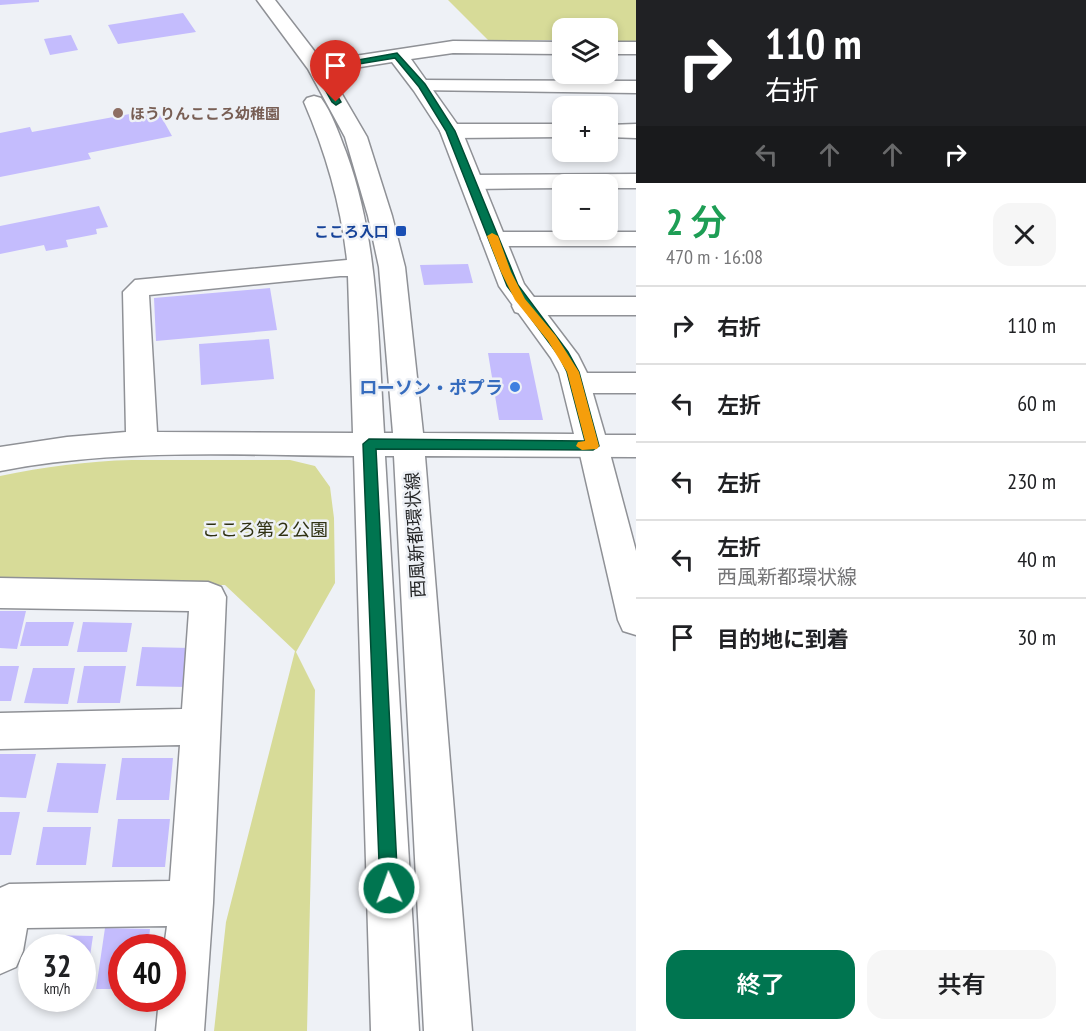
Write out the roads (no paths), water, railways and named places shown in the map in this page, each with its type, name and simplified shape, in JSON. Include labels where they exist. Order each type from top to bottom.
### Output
[{"type":"street","points":[[244,0],[299,72],[333,142],[356,225],[361,269],[395,1031]]},
{"type":"street","name":"西風新都環状線","points":[[266,0],[317,68],[356,137],[380,216],[392,267],[410,445],[448,1031]]},
{"type":"street","points":[[317,68],[453,47],[552,48]]},
{"type":"street","points":[[618,48],[636,48]]},
{"type":"street","points":[[397,55],[422,86],[451,131],[512,286],[564,355],[577,383],[593,446],[623,517],[633,599]]},
{"type":"street","points":[[422,86],[636,87]]},
{"type":"street","points":[[451,131],[552,131]]},
{"type":"street","points":[[618,131],[636,131]]},
{"type":"street","points":[[471,182],[636,181]]},
{"type":"street","points":[[494,239],[636,239]]},
{"type":"street","points":[[142,443],[136,292],[144,286],[340,268],[361,269]]},
{"type":"street","points":[[525,306],[636,306]]},
{"type":"street","points":[[577,383],[636,383]]},
{"type":"street","points":[[0,459],[43,450],[142,443],[636,446]]},
{"type":"street","points":[[0,593],[208,597],[191,903],[180,1031]]},
{"type":"street","points":[[0,731],[202,728]]},
{"type":"street","points":[[0,951],[9,906],[191,903]]},
{"type":"place","name":"ほうりんこころ幼稚園","points":[[118,113]]},
{"type":"place","name":"こころ入口","points":[[401,231]]},
{"type":"place","name":"ローソン・ポプラ","points":[[515,387]]},
{"type":"park label","name":"こころ第２公園","points":[[265,529]]}]
